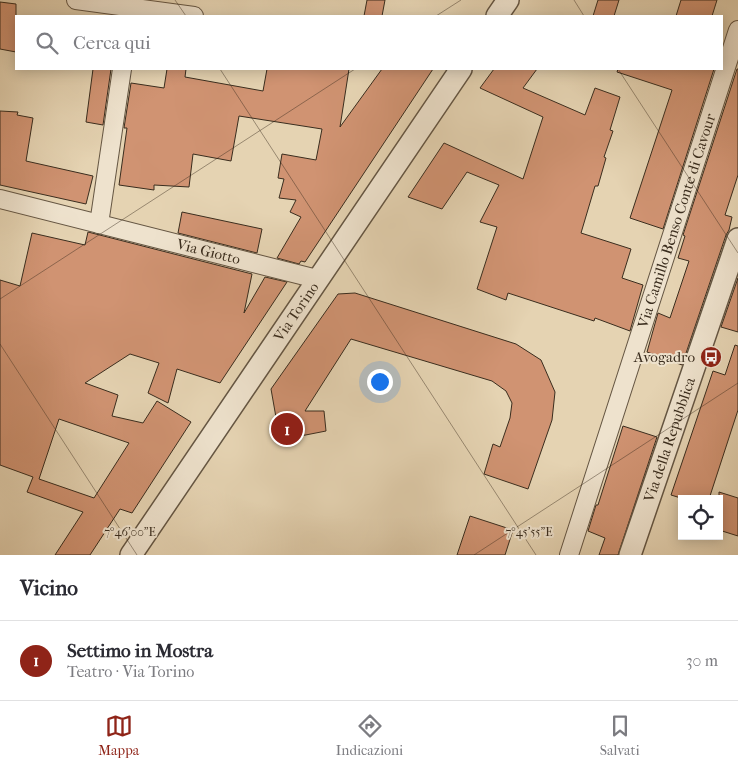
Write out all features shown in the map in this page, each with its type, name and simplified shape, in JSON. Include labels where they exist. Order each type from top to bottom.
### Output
[{"type":"street","points":[[76,0],[131,12],[178,15]]},
{"type":"street","points":[[498,15],[508,0]]},
{"type":"street","name":"Via Camillo Benso Conte di Cavour","points":[[569,555],[738,30]]},
{"type":"street","points":[[100,224],[122,70]]},
{"type":"street","name":"Via Torino","points":[[131,555],[459,70]]},
{"type":"street","name":"Via Giotto","points":[[0,199],[317,279]]},
{"type":"street","name":"Via della Repubblica","points":[[630,555],[738,239]]},
{"type":"building","points":[[367,0],[385,0],[382,15],[364,15]]},
{"type":"building","points":[[598,0],[619,0],[614,15],[593,15]]},
{"type":"building","points":[[681,0],[717,0],[712,15],[676,15]]},
{"type":"building","points":[[0,2],[16,4],[15,52],[0,49]]},
{"type":"building","points":[[737,69],[738,175],[725,215],[732,217],[682,365],[647,352],[658,313],[670,318],[689,261],[678,258],[685,236],[683,235]]},
{"type":"building","points":[[93,70],[111,70],[103,125],[86,122]]},
{"type":"building","points":[[167,70],[186,70],[185,77],[263,91],[267,70],[349,70],[340,127],[381,70],[432,70],[305,262],[301,261],[299,264],[277,258],[301,217],[290,212],[296,200],[279,198],[284,179],[278,178],[282,154],[316,160],[322,129],[239,116],[231,161],[193,154],[189,187],[154,185],[154,190],[119,185],[127,128],[124,128],[131,83],[164,88]]},
{"type":"building","points":[[493,70],[536,70],[523,88],[585,115],[595,88],[620,97],[610,130],[613,131],[604,157],[606,158],[598,186],[595,186],[581,233],[631,249],[622,278],[643,285],[630,331],[595,318],[594,321],[508,293],[506,300],[477,289],[497,227],[480,222],[499,185],[467,172],[442,209],[408,197],[444,143],[523,179],[543,117],[480,88]]},
{"type":"building","points":[[618,70],[714,70],[663,229],[630,218],[672,90],[617,72]]},
{"type":"building","points":[[0,111],[18,112],[17,115],[33,118],[26,161],[93,176],[86,204],[0,185]]},
{"type":"building","points":[[182,212],[262,229],[257,253],[178,233]]},
{"type":"building","points":[[88,232],[252,274],[244,313],[265,277],[287,282],[220,383],[177,369],[168,403],[148,393],[159,363],[130,354],[85,383],[118,395],[112,416],[143,423],[157,401],[191,422],[132,513],[120,509],[90,555],[55,555],[83,512],[27,492],[33,477],[0,465],[0,280],[20,286],[32,233],[85,245]],"holes":[[[59,419],[129,443],[94,498],[39,479]]]},
{"type":"building","points":[[738,278],[738,332],[721,327]]},
{"type":"building","points":[[355,293],[516,344],[541,360],[555,392],[552,420],[528,489],[484,474],[493,444],[500,447],[510,418],[512,403],[506,391],[492,381],[351,339],[305,411],[324,411],[326,431],[280,440],[271,389],[338,294]]},
{"type":"building","points":[[735,345],[738,346],[738,410],[710,495],[678,495],[678,497],[671,495],[713,371],[725,375]]},
{"type":"building","points":[[623,426],[657,437],[618,555],[599,555],[605,538],[588,531]]},
{"type":"building","points":[[719,492],[738,498],[738,536],[723,531],[723,495],[719,495]]},
{"type":"building","points":[[470,516],[513,530],[505,555],[457,555]]},
{"type":"place","name":"Avogadro","points":[[711,357]]},
{"type":"place","name":"Settimo in Mostra","points":[[287,429]]}]
